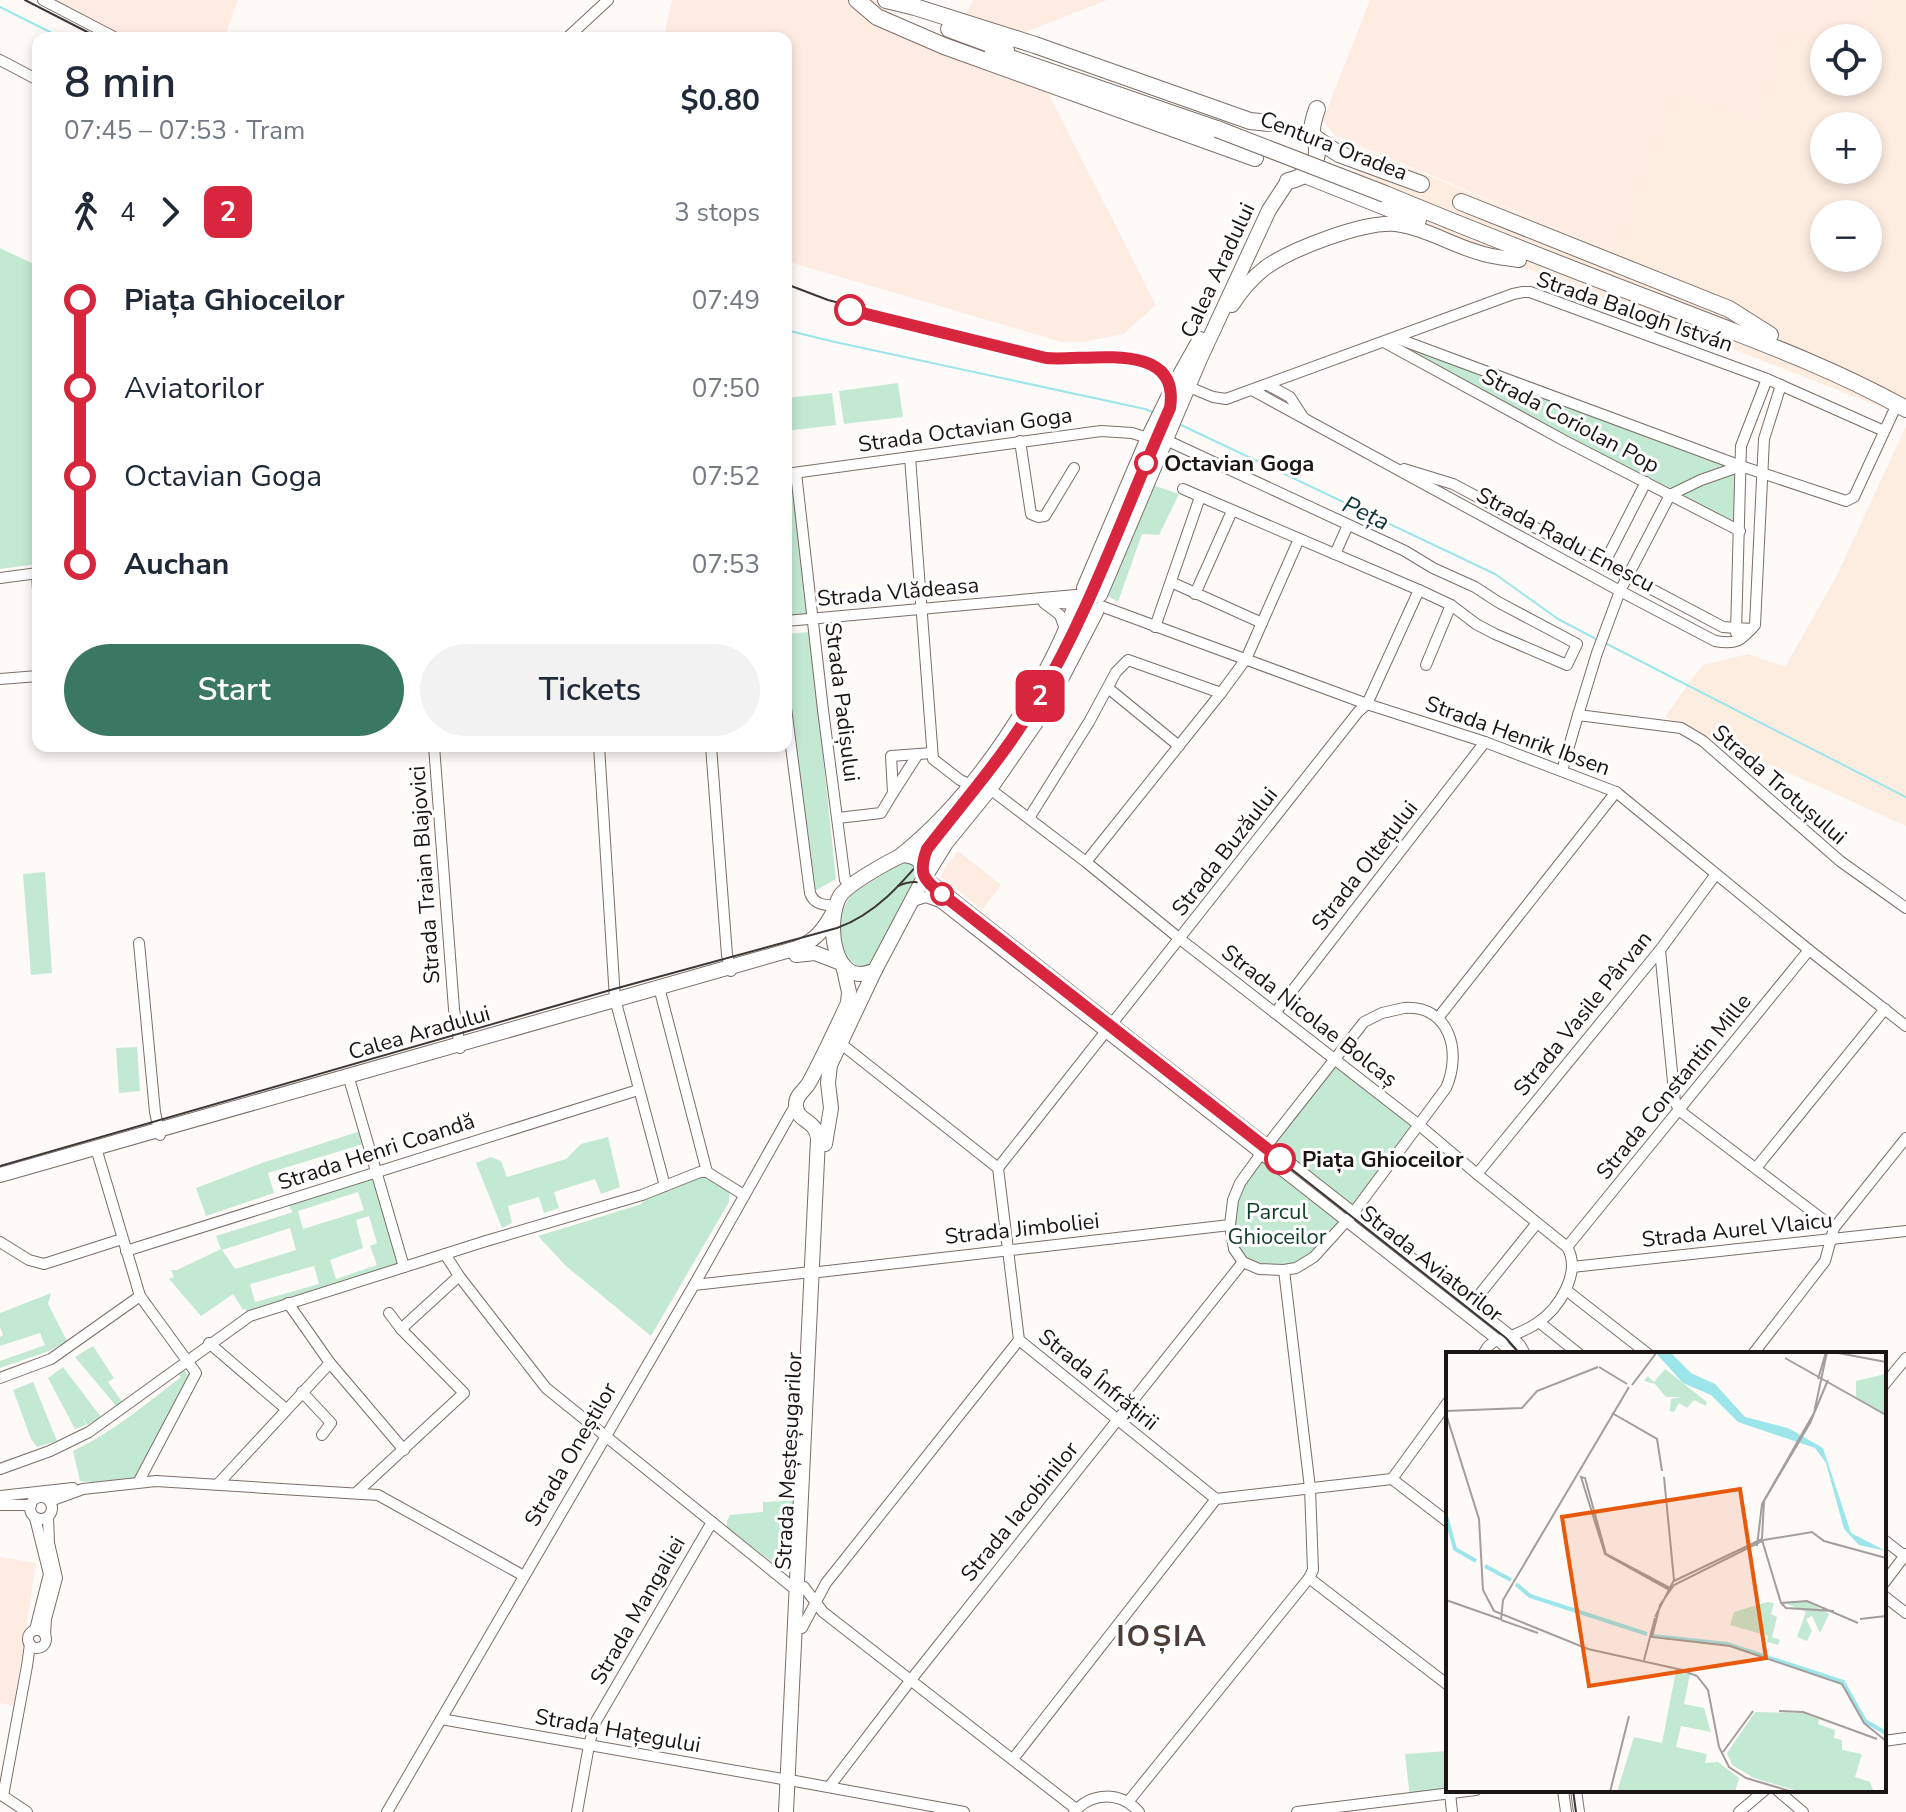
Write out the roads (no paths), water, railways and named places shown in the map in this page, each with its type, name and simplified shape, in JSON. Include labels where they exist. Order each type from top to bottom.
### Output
[{"type":"highway","name":"Centura Oradea","points":[[859,0],[952,38],[1218,127]]},
{"type":"highway","points":[[859,0],[877,17],[944,46],[1255,158]]},
{"type":"highway","name":"Centura Oradea","points":[[884,0],[979,40],[1770,335]]},
{"type":"highway","points":[[884,0],[1035,45],[1250,121],[1270,123]]},
{"type":"highway","points":[[1317,109],[1311,131],[1318,151],[1305,175],[1632,302],[1710,323],[1903,403]]},
{"type":"highway","points":[[1315,138],[1339,154],[1421,184]]},
{"type":"highway","name":"Calea Aradului","points":[[1288,181],[1305,175]]},
{"type":"highway","name":"Centura Oradea","points":[[1386,192],[1514,247],[1710,323]]},
{"type":"highway","points":[[1461,202],[1729,309],[1770,335],[1868,376],[1903,403]]},
{"type":"main road","name":"Calea Aradului","points":[[0,1181],[349,1077],[730,970],[806,953],[820,953],[859,974],[875,970],[910,902],[946,843],[990,789],[1055,693],[1099,604],[1208,342],[1269,210],[1288,181]]},
{"type":"main road","points":[[1208,342],[1245,287],[1265,268],[1351,230],[1379,224],[1401,225],[1479,253],[1519,260]]},
{"type":"main road","name":"Calea Aradului","points":[[615,1001],[730,970],[810,942],[821,933],[842,893],[900,856],[930,830],[971,785],[1024,709],[1066,631],[1164,405],[1217,300],[1235,283]]},
{"type":"main road","points":[[1092,589],[1099,604],[1088,615],[1084,614],[1078,598],[1092,589]]},
{"type":"main road","points":[[900,856],[918,859],[926,876]]},
{"type":"main road","points":[[835,908],[833,937],[849,1000],[805,1090],[797,1098],[798,1114],[821,1121],[829,1113],[829,1070],[875,970]]},
{"type":"main road","points":[[805,1090],[815,1087],[829,1096]]},
{"type":"main road","name":"Strada Meșteșugarilor","points":[[815,1272],[829,1113]]},
{"type":"main road","name":"Strada Meșteșugarilor","points":[[794,1812],[792,1780],[818,1139],[817,1130],[798,1114]]},
{"type":"main road","name":"Calea Aradului","points":[[0,1175],[97,1151]]},
{"type":"main road","name":"Strada Meșteșugarilor","points":[[786,1812],[792,1780],[806,1621],[800,1588]]},
{"type":"street","points":[[43,0],[104,32]]},
{"type":"street","points":[[573,32],[608,0]]},
{"type":"street","points":[[0,60],[32,77]]},
{"type":"street","name":"Strada Balogh István","points":[[1189,387],[1226,399],[1513,294],[1530,292],[1767,379],[1884,431]]},
{"type":"street","name":"Strada Coriolan Pop","points":[[1396,338],[1741,466],[1846,501],[1854,497],[1884,431]]},
{"type":"street","name":"Strada Coriolan Pop","points":[[1384,342],[1740,531]]},
{"type":"street","points":[[1729,642],[1735,627],[1741,446],[1767,379]]},
{"type":"street","points":[[1268,385],[1290,397],[1304,418]]},
{"type":"street","points":[[1729,642],[1740,640],[1755,625],[1757,616],[1764,439],[1781,385]]},
{"type":"street","name":"Strada Radu Enescu","points":[[1252,390],[1620,591],[1715,641],[1729,642]]},
{"type":"street","points":[[1884,431],[1903,403]]},
{"type":"street","name":"Strada Octavian Goga","points":[[792,473],[1101,431],[1151,433]]},
{"type":"street","points":[[1167,438],[1405,551],[1577,644],[1567,665],[1495,634],[1451,605],[1419,590],[1183,489]]},
{"type":"street","points":[[1020,441],[1031,514],[1045,516],[1074,468]]},
{"type":"street","points":[[910,457],[933,760],[971,785]]},
{"type":"street","name":"Strada Radu Enescu","points":[[1383,463],[1453,484],[1723,627],[1735,627]]},
{"type":"street","points":[[1562,771],[1597,653],[1620,591],[1670,495],[1741,466]]},
{"type":"street","name":"Strada Padișului","points":[[792,480],[813,618],[845,880],[852,885]]},
{"type":"street","points":[[1604,564],[1646,482]]},
{"type":"street","points":[[1155,627],[1200,497]]},
{"type":"street","points":[[1195,594],[1232,511]]},
{"type":"street","points":[[1335,554],[1348,525]]},
{"type":"street","points":[[1086,862],[1246,659],[1299,539]]},
{"type":"street","points":[[0,578],[32,574]]},
{"type":"street","points":[[1171,582],[1262,623]]},
{"type":"street","name":"Strada Buzăului","points":[[998,1168],[1367,704],[1419,590]]},
{"type":"street","name":"Strada Vlădeasa","points":[[792,620],[1078,598]]},
{"type":"street","name":"Strada Vlădeasa","points":[[1014,601],[1078,598]]},
{"type":"street","points":[[1042,602],[1060,615],[1066,631]]},
{"type":"street","name":"Strada Henrik Ibsen","points":[[1099,604],[1155,627],[1367,704],[1485,742],[1616,792],[1906,1026]]},
{"type":"street","points":[[1426,665],[1451,605]]},
{"type":"street","points":[[1735,627],[1751,629]]},
{"type":"street","points":[[1029,818],[1089,722],[1116,672],[1128,660],[1221,693]]},
{"type":"street","points":[[0,679],[32,676]]},
{"type":"street","points":[[1108,688],[1179,746]]},
{"type":"street","name":"Strada Trotușului","points":[[1578,715],[1681,728],[1703,741],[1840,861],[1906,908]]},
{"type":"street","name":"Strada Oltețului","points":[[1275,1013],[1485,742]]},
{"type":"street","name":"Strada Traian Blajovici","points":[[434,752],[454,1009],[460,1045]]},
{"type":"street","points":[[599,752],[615,1001],[665,1186]]},
{"type":"street","points":[[712,752],[730,970]]},
{"type":"street","points":[[792,752],[811,898],[835,908]]},
{"type":"street","points":[[893,793],[891,756],[932,753]]},
{"type":"street","points":[[838,818],[879,814],[918,754]]},
{"type":"street","name":"Strada Nicolae Bolcaș","points":[[990,789],[1419,1125],[1567,1247]]},
{"type":"street","points":[[1438,1018],[1616,792]]},
{"type":"street","name":"Strada Vasile Pârvan","points":[[1477,1174],[1660,950],[1716,874]]},
{"type":"street","name":"Strada Aviatorilor","points":[[926,876],[1268,1144],[1499,1341],[1539,1322],[1566,1290]]},
{"type":"street","name":"Strada Aviatorilor","points":[[910,902],[926,897],[940,902],[1260,1154],[1511,1336]]},
{"type":"street","points":[[139,943],[159,1133]]},
{"type":"street","points":[[1660,950],[1675,1102],[1680,1111],[1834,1228]]},
{"type":"street","name":"Strada Constantin Mille","points":[[1567,1247],[1809,950]]},
{"type":"street","points":[[660,991],[707,1172]]},
{"type":"street","points":[[1404,1008],[1420,1008],[1438,1018],[1450,1038],[1454,1061],[1446,1088],[1350,1217],[1314,1257],[1296,1268],[1259,1269],[1243,1262],[1234,1249],[1230,1225],[1240,1183],[1364,1022],[1382,1013],[1404,1008]]},
{"type":"street","points":[[1756,1168],[1885,1009]]},
{"type":"street","points":[[840,1043],[998,1168]]},
{"type":"street","points":[[349,1077],[404,1267]]},
{"type":"street","name":"Strada Henri Coandă","points":[[126,1251],[638,1090]]},
{"type":"street","name":"Strada Oneștilor","points":[[387,1812],[744,1195],[798,1114]]},
{"type":"street","points":[[1755,1352],[1825,1261],[1834,1228],[1906,1138]]},
{"type":"street","points":[[97,1151],[140,1296],[196,1374],[139,1481]]},
{"type":"street","name":"Strada Înfrățirii","points":[[998,1168],[1019,1340],[1216,1499]]},
{"type":"street","points":[[0,1469],[50,1451],[89,1432],[250,1316],[665,1186],[700,1172],[707,1172],[744,1195]]},
{"type":"street","points":[[1471,1305],[1537,1223]]},
{"type":"street","name":"Strada Jimboliei","points":[[694,1285],[1230,1225]]},
{"type":"street","name":"Strada Aurel Vlaicu","points":[[1572,1267],[1906,1231]]},
{"type":"street","points":[[0,1242],[29,1260],[44,1264],[122,1239]]},
{"type":"street","points":[[1567,1247],[1572,1256],[1572,1267],[1566,1290],[1645,1352]]},
{"type":"street","points":[[445,1254],[546,1388],[712,1522],[800,1588],[816,1601],[823,1612],[1075,1811],[1095,1798],[1106,1796],[1128,1802],[1139,1812]]},
{"type":"street","name":"Strada Iacobinilor","points":[[829,1787],[1243,1262]]},
{"type":"street","points":[[1128,1802],[1313,1570],[1310,1488],[1284,1270]]},
{"type":"street","points":[[401,1329],[459,1276]]},
{"type":"street","points":[[0,1378],[51,1359],[140,1296]]},
{"type":"street","points":[[288,1303],[330,1363],[404,1450]]},
{"type":"street","points":[[356,1493],[464,1393],[389,1313]]},
{"type":"street","points":[[1539,1322],[1576,1352]]},
{"type":"street","points":[[1511,1336],[1524,1352]]},
{"type":"street","points":[[806,1621],[826,1583],[1019,1340]]},
{"type":"street","points":[[1485,1352],[1491,1344],[1499,1341],[1510,1352]]},
{"type":"street","points":[[209,1343],[286,1409]]},
{"type":"street","points":[[1886,1383],[1906,1358]]},
{"type":"street","points":[[218,1484],[330,1363]]},
{"type":"street","points":[[302,1392],[331,1423],[322,1435]]},
{"type":"street","points":[[1392,1479],[1446,1405]]},
{"type":"street","points":[[1013,1759],[1216,1499],[1392,1479],[1446,1520]]},
{"type":"street","points":[[2,1502],[55,1489],[83,1489],[139,1481],[378,1495],[524,1576]]},
{"type":"street","points":[[2,1502],[32,1511],[42,1520],[60,1501],[83,1489]]},
{"type":"street","points":[[27,1812],[2,1795],[27,1666],[35,1646],[45,1641],[40,1633],[49,1574],[32,1511],[39,1497],[50,1509],[49,1543],[57,1578],[40,1633]]},
{"type":"street","name":"Strada Mangaliei","points":[[577,1812],[595,1723],[712,1522]]},
{"type":"street","points":[[1886,1541],[1906,1556],[1886,1581]]},
{"type":"street","points":[[1309,1578],[1446,1683]]},
{"type":"street","points":[[800,1588],[818,1588],[826,1583]]},
{"type":"street","points":[[1886,1598],[1906,1613]]},
{"type":"street","points":[[806,1621],[823,1612]]},
{"type":"street","points":[[35,1646],[28,1636],[40,1633]]},
{"type":"street","name":"Strada Hațegului","points":[[441,1719],[964,1812]]},
{"type":"street","points":[[1886,1741],[1906,1738]]},
{"type":"street","points":[[1297,1812],[1333,1810],[1459,1792]]},
{"type":"street","points":[[1563,1792],[1566,1812]]},
{"type":"street","points":[[1739,1812],[1763,1792]]},
{"type":"street","points":[[1779,1792],[1803,1812]]},
{"type":"street","points":[[1450,1793],[1452,1812]]},
{"type":"waterway","name":"Peța","points":[[0,7],[50,32]]},
{"type":"waterway","name":"Peța","points":[[792,331],[1155,413]]},
{"type":"waterway","name":"Peța","points":[[1179,424],[1495,574],[1558,619],[1596,639]]},
{"type":"waterway","name":"Peța","points":[[1605,643],[1906,797]]},
{"type":"tram line","points":[[25,0],[87,32]]},
{"type":"tram line","points":[[0,1166],[837,928],[868,912],[906,878],[998,767],[1046,695],[1076,638],[1116,548],[1172,411],[1174,389],[1170,378],[1148,358],[1121,353],[1060,355],[1024,350],[828,300],[792,286]]},
{"type":"tram line","name":"2","points":[[850,310],[1046,358],[1134,359],[1155,367],[1166,381],[1170,408],[1062,655],[1024,723],[927,849],[923,861],[924,874],[927,884],[1280,1159]]},
{"type":"tram line","points":[[898,886],[910,882],[921,883],[942,894],[1506,1338],[1518,1352]]},
{"type":"tram line","points":[[1573,1792],[1576,1812]]},
{"type":"place","name":"Octavian Goga","points":[[1146,463]]},
{"type":"place","name":"Piața Ghioceilor","points":[[1280,1159]]},
{"type":"district","name":"IOȘIA","points":[[1162,1636]]},
{"type":"park label","name":"Parcul Ghioceilor","points":[[1277,1224]]}]
